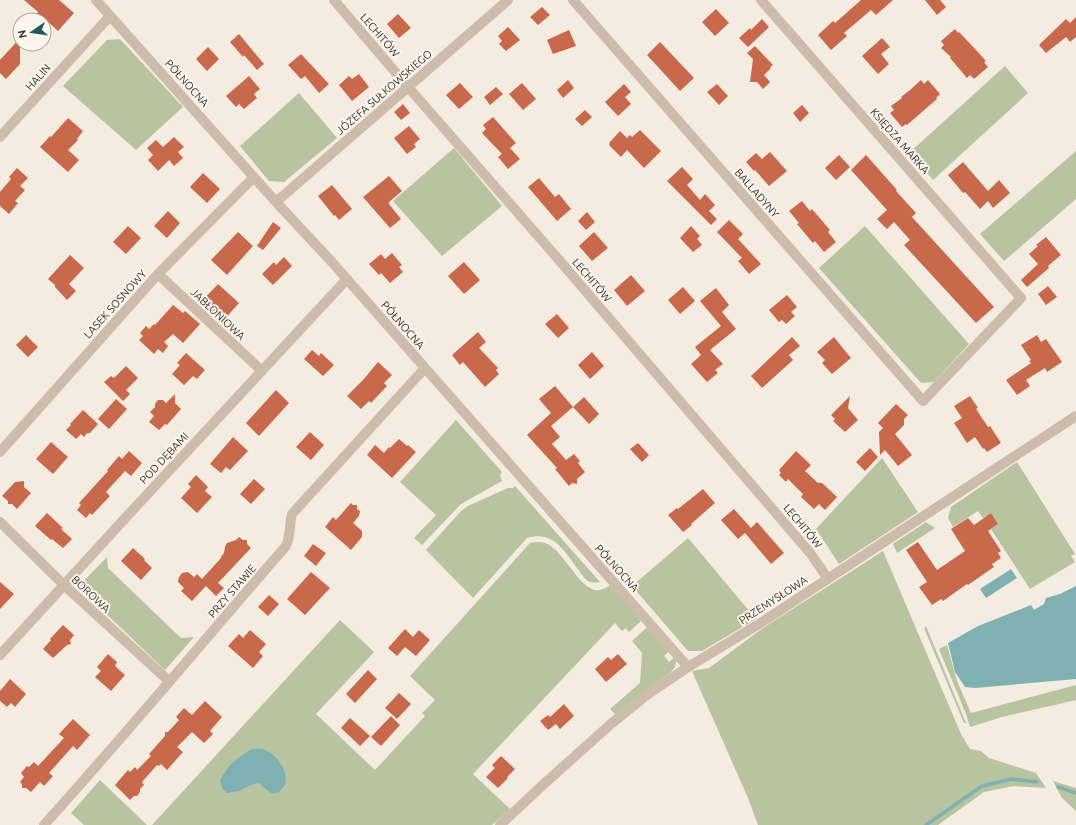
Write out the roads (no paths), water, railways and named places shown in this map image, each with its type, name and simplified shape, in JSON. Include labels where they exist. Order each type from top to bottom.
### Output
[{"type":"street","name":"PÓŁNOCNA","points":[[96,0],[276,202],[347,279],[688,667]]},
{"type":"street","name":"LECHITÓW","points":[[334,0],[811,554],[828,579]]},
{"type":"street","name":"JÓZEFA SUŁKOWSKIEGO","points":[[276,202],[508,0]]},
{"type":"street","name":"BALLADYNY","points":[[573,0],[923,401],[1021,298]]},
{"type":"street","name":"KSIĘDZA MARKA","points":[[761,0],[1021,298]]},
{"type":"street","name":"HALIN","points":[[0,137],[110,16]]},
{"type":"street","name":"LASEK SOSNOWY","points":[[0,452],[158,274],[254,177]]},
{"type":"street","name":"JABŁONIOWA","points":[[158,274],[262,371]]},
{"type":"street","name":"POD DĘBAMI","points":[[0,655],[347,279]]},
{"type":"street","name":"PRZY STAWIE","points":[[44,825],[122,738],[286,546],[290,536],[292,514],[425,368]]},
{"type":"street","name":"PRZEMYSŁOWA","points":[[500,825],[612,723],[648,694],[688,667],[759,624],[1076,416]]},
{"type":"street","name":"BOROWA","points":[[0,522],[64,585],[169,682]]},
{"type":"water","points":[[1011,569],[1017,578],[986,598],[980,589]]},
{"type":"water","points":[[1076,586],[1076,679],[975,688],[965,687],[955,672],[948,643],[978,626],[1031,605],[1034,610],[1044,604],[1046,598],[1060,594]]},
{"type":"water","points":[[252,749],[262,749],[269,752],[281,764],[286,779],[285,785],[279,792],[272,794],[259,783],[239,791],[227,793],[222,788],[220,780],[230,765]]},
{"type":"waterway","points":[[926,825],[982,786],[1011,779],[1037,782]]},
{"type":"waterway","points":[[1058,787],[1076,793]]}]
